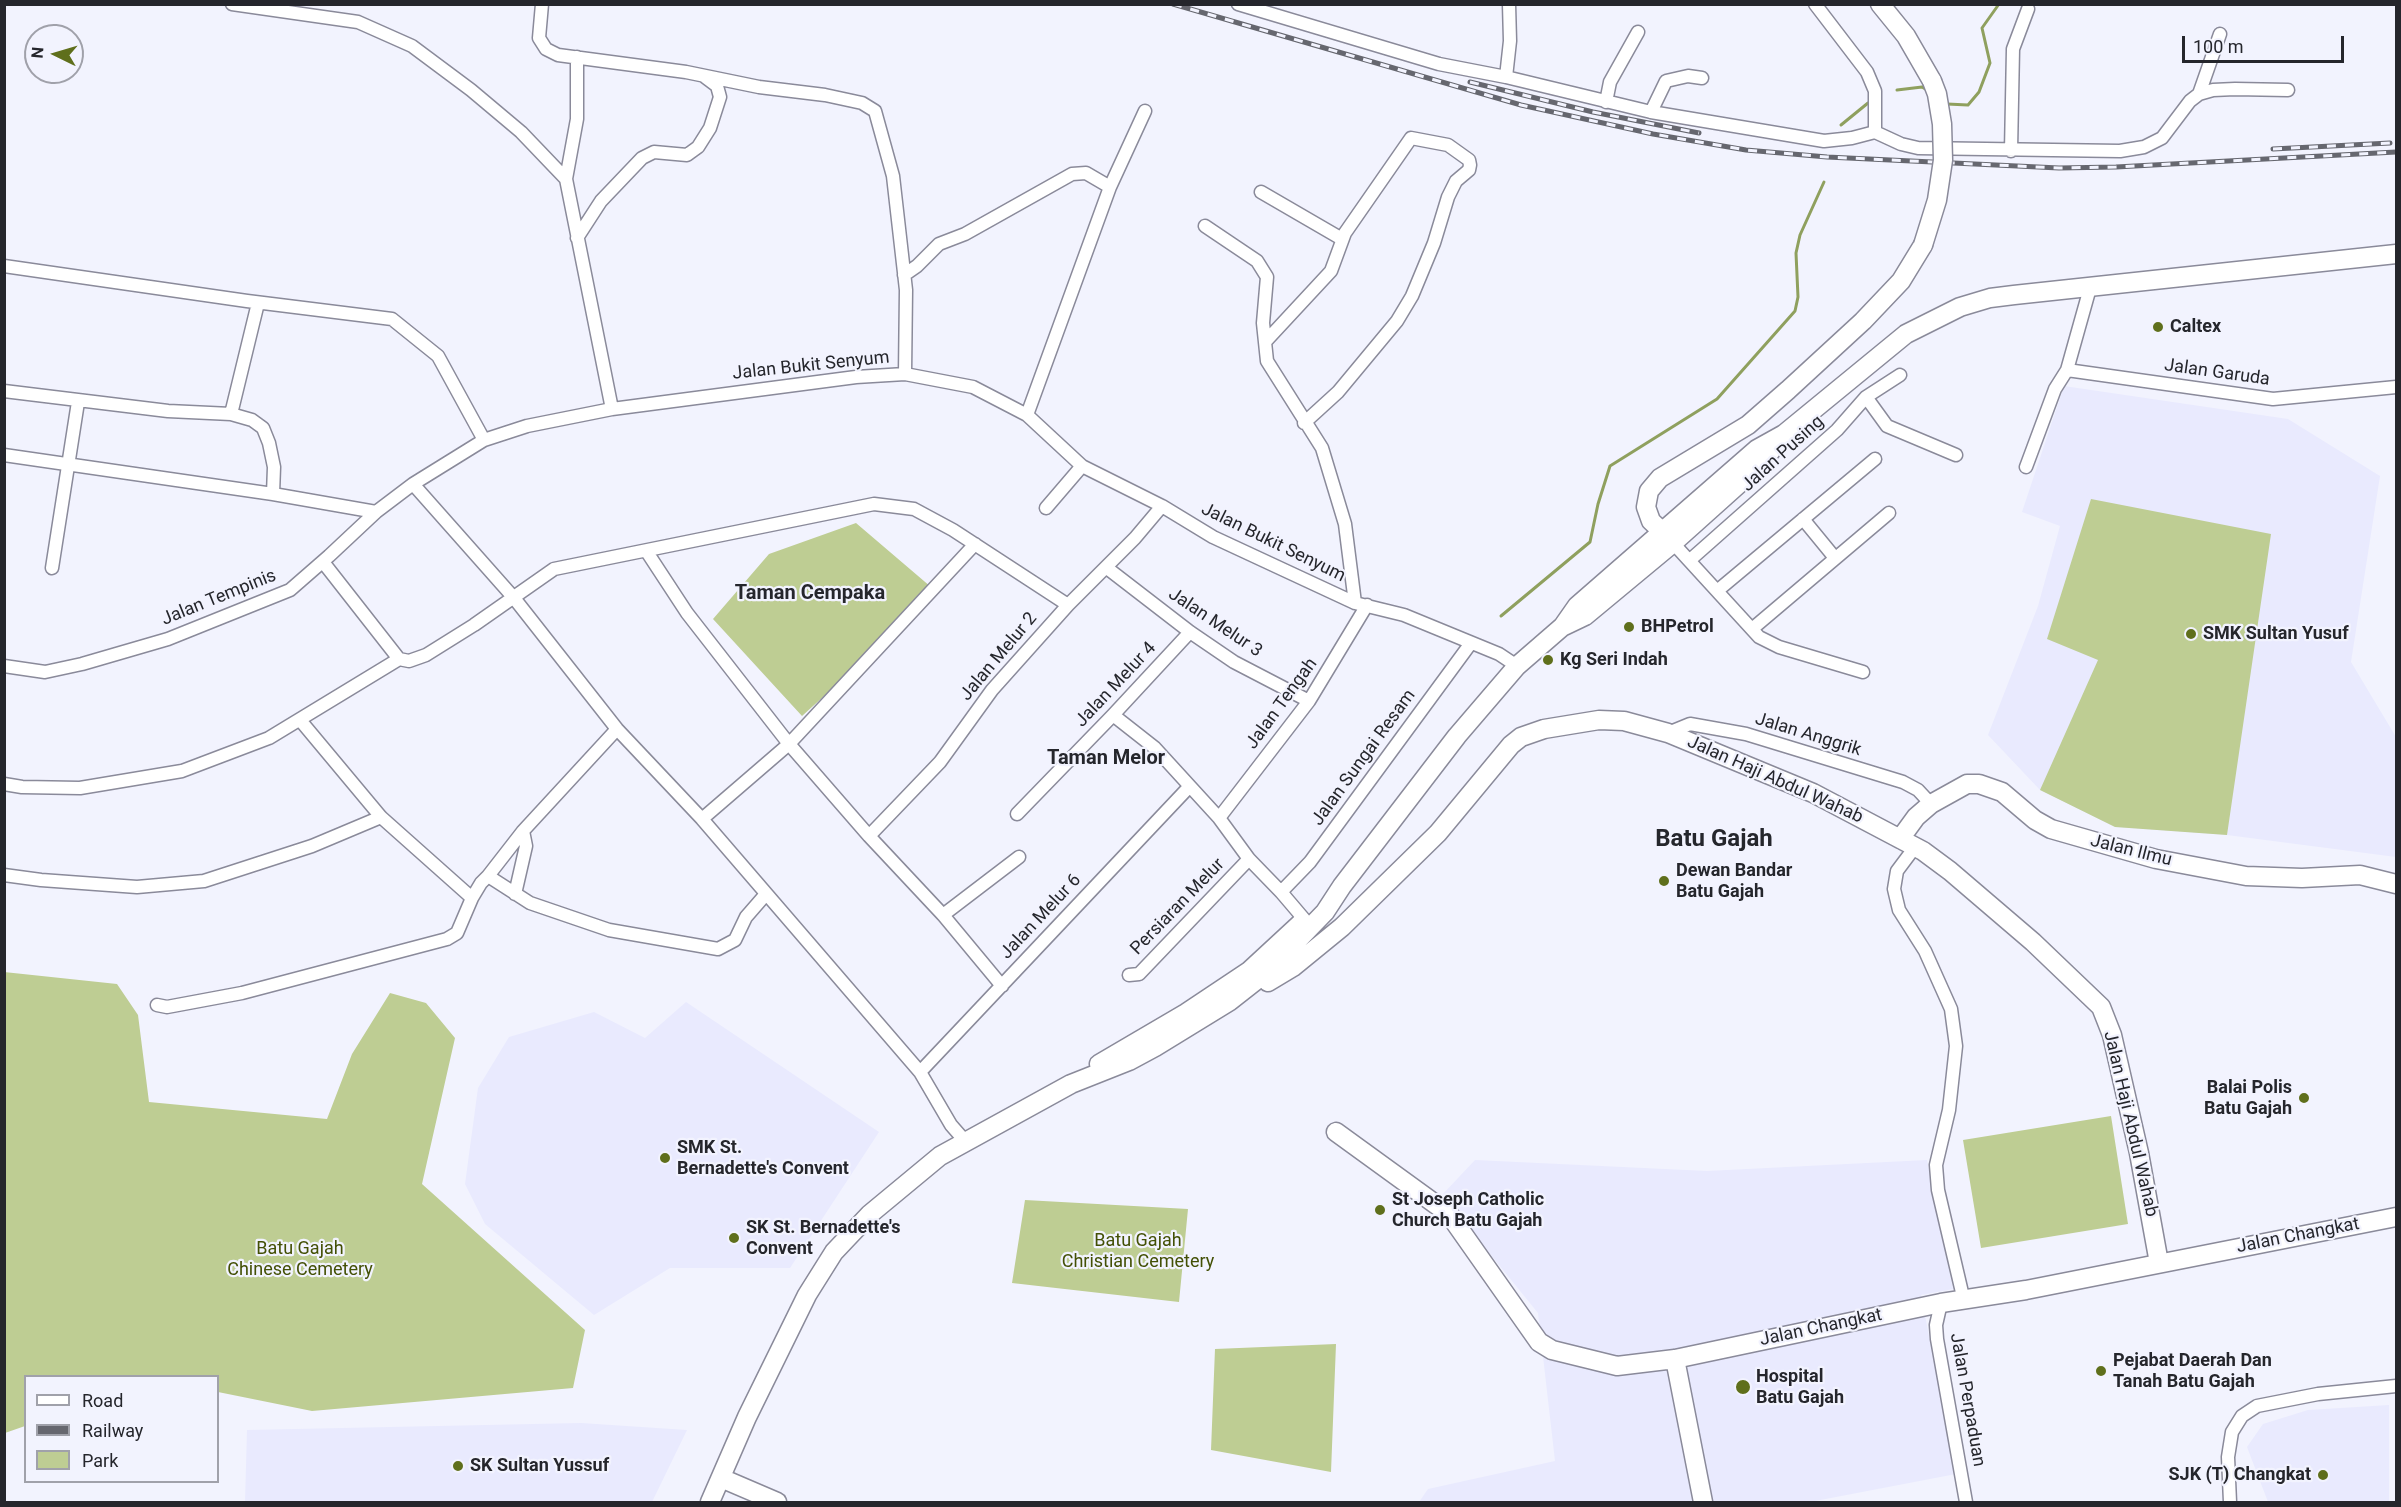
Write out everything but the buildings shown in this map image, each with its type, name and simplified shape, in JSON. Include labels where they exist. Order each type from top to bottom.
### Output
[{"type":"street","points":[[232,4],[358,22],[412,46],[471,90],[521,132],[566,179]]},
{"type":"street","points":[[542,4],[539,38],[546,49],[558,55],[703,75],[759,87],[825,95],[862,103],[875,111],[893,176],[906,290],[904,374]]},
{"type":"street","points":[[1238,4],[1439,64],[1506,77],[1651,112],[1824,141],[1852,138],[1875,132],[1901,144],[1918,148],[2120,151],[2144,147],[2162,138],[2190,101],[2199,94],[2224,90],[2288,90]]},
{"type":"street","points":[[1506,77],[1510,41],[1509,4]]},
{"type":"street","points":[[1815,4],[1867,72],[1875,91],[1875,132]]},
{"type":"street","points":[[1863,672],[1779,647],[1759,637],[1690,560],[1651,521],[1646,507],[1650,491],[1660,478],[1748,425],[1863,321],[1901,281],[1923,245],[1937,200],[1943,160],[1942,124],[1937,94],[1906,36],[1880,4]]},
{"type":"street","points":[[2011,151],[2013,49],[2028,9]]},
{"type":"street","points":[[1606,102],[1610,82],[1638,32]]},
{"type":"street","points":[[2199,94],[2220,34]]},
{"type":"street","points":[[577,57],[577,119],[574,146],[566,179],[612,409]]},
{"type":"street","points":[[577,238],[591,215],[642,158],[654,152],[687,155],[698,147],[710,128],[720,98],[717,86],[703,75]]},
{"type":"street","points":[[1651,112],[1666,81],[1688,76],[1702,78]]},
{"type":"street","points":[[1027,415],[1110,187],[1145,111]]},
{"type":"street","points":[[1266,341],[1331,271],[1344,233],[1411,138],[1448,145],[1469,160],[1469,170],[1456,181],[1448,197],[1434,243],[1412,296],[1397,321],[1338,392],[1304,423]]},
{"type":"street","points":[[904,275],[917,266],[939,244],[965,234],[1072,174],[1086,173],[1110,187]]},
{"type":"street","points":[[1261,192],[1342,239]]},
{"type":"street","points":[[572,214],[591,215]]},
{"type":"street","points":[[1205,226],[1257,261],[1267,277],[1263,323],[1267,361],[1304,423],[1322,448],[1345,524],[1361,604]]},
{"type":"street","points":[[1071,1084],[1129,1061],[1230,1001],[1268,972],[1325,912],[1342,886],[1482,705],[1517,666],[1562,627],[1585,616],[1667,537],[1761,465],[1784,434],[1906,334],[1960,307],[1990,298],[2397,254]]},
{"type":"street","points":[[4,266],[258,303],[392,319],[438,356],[484,440]]},
{"type":"street","points":[[2025,467],[2055,389],[2067,370],[2090,288]]},
{"type":"street","points":[[231,414],[258,303]]},
{"type":"street","name":"Jalan Garuda","points":[[2067,370],[2273,399],[2396,388]]},
{"type":"street","name":"Jalan Bukit Senyum","points":[[413,484],[484,440],[527,426],[612,409],[856,377],[904,374],[973,387],[1027,415],[1082,466],[1162,506],[1213,537],[1361,604],[1404,615],[1499,654],[1517,666]]},
{"type":"street","name":"Jalan Pusing","points":[[1690,560],[1838,430],[1866,396],[1900,375]]},
{"type":"street","points":[[4,391],[78,402],[168,411],[231,414],[252,420],[263,428],[269,443],[274,467],[273,494]]},
{"type":"street","points":[[1866,396],[1887,426],[1956,455]]},
{"type":"street","points":[[52,568],[78,402]]},
{"type":"street","points":[[4,455],[173,478],[376,512]]},
{"type":"street","points":[[1717,591],[1875,459]]},
{"type":"street","points":[[1046,508],[1082,466]]},
{"type":"street","points":[[413,484],[513,598],[617,729],[702,819],[923,1077],[951,1125],[965,1141]]},
{"type":"street","name":"Jalan Tempinis","points":[[4,666],[45,672],[82,664],[168,639],[290,590],[376,512],[413,484]]},
{"type":"street","points":[[323,562],[399,659],[409,661],[426,655],[554,569],[647,552],[874,504],[914,509],[975,544],[1068,605]]},
{"type":"street","name":"Jalan Melur 2","points":[[869,836],[940,762],[992,690],[1068,605],[1107,568],[1162,506]]},
{"type":"street","points":[[1752,629],[1889,513]]},
{"type":"street","points":[[1803,519],[1835,558]]},
{"type":"street","points":[[702,819],[789,744],[975,544]]},
{"type":"street","points":[[647,552],[687,613],[789,744],[869,836],[943,915],[1002,986]]},
{"type":"street","name":"Jalan Melur 3","points":[[1107,568],[1190,632],[1234,662],[1309,701]]},
{"type":"street","name":"Jalan Tengah","points":[[1219,818],[1309,701],[1361,604]]},
{"type":"street","name":"Jalan Melur 4","points":[[1017,814],[1190,632]]},
{"type":"street","name":"Jalan Sungai Resam","points":[[1281,891],[1310,862],[1471,643]]},
{"type":"street","points":[[4,784],[22,787],[80,788],[182,771],[269,738],[399,659]]},
{"type":"street","points":[[1113,715],[1155,748],[1219,818],[1249,859],[1281,891],[1304,920]]},
{"type":"street","points":[[300,720],[381,817],[472,898]]},
{"type":"street","name":"Jalan Haji Abdul Wahab","points":[[1230,1001],[1262,986],[1293,967],[1342,927],[1438,833],[1469,798],[1510,745],[1521,737],[1544,729],[1599,720],[1624,722],[1668,733],[1813,794],[1908,843],[1950,871],[2033,942],[2101,1007],[2112,1035],[2120,1067],[2139,1153],[2159,1263]]},
{"type":"street","name":"Jalan Anggrik","points":[[1668,733],[1690,724],[1746,734],[1903,782],[1918,790],[1931,804]]},
{"type":"street","points":[[157,1005],[167,1007],[242,993],[447,939],[456,933],[481,883],[523,831],[617,729]]},
{"type":"street","name":"Jalan Ilmu","points":[[1908,843],[1916,817],[1931,804],[1967,784],[1979,784],[2002,792],[2035,820],[2051,829],[2156,859],[2246,876],[2302,878],[2360,875],[2397,884]]},
{"type":"street","name":"Jalan Melur 6","points":[[923,1077],[1042,941],[1189,787]]},
{"type":"street","points":[[4,875],[138,887],[204,881],[312,846],[381,817]]},
{"type":"street","points":[[515,894],[526,846],[523,831]]},
{"type":"street","points":[[1908,843],[1894,889],[1899,910],[1925,951],[1951,1009],[1956,1046],[1950,1110],[1936,1165],[1938,1190],[1964,1301]]},
{"type":"street","points":[[943,915],[1019,857]]},
{"type":"street","name":"Persiaran Melur","points":[[1129,975],[1139,974],[1249,859]]},
{"type":"street","points":[[488,876],[530,903],[609,930],[718,949],[735,940],[746,917],[766,894]]},
{"type":"street","points":[[710,1503],[747,1417],[797,1313],[834,1252],[870,1214],[940,1156],[1071,1084],[1249,971],[1342,886]]},
{"type":"street","points":[[1249,971],[1268,972],[1293,967]]},
{"type":"street","name":"Jalan Changkat","points":[[1336,1132],[1449,1214],[1539,1342],[1552,1350],[1617,1366],[1675,1359],[1941,1303],[1964,1301],[2397,1218]]},
{"type":"street","name":"Jalan Perpaduan","points":[[1941,1303],[1936,1325],[1936,1339],[1966,1503]]},
{"type":"street","points":[[1675,1359],[1703,1503]]},
{"type":"street","points":[[2230,1503],[2228,1457],[2232,1432],[2242,1416],[2257,1406],[2298,1398],[2397,1386]]},
{"type":"street","points":[[721,1478],[777,1503]]},
{"type":"shaded area","name":"SMK Sultan Yusuf","points":[[2064,386],[2288,419],[2380,476],[2351,662],[2396,737],[2396,857],[2227,835],[2115,827],[2040,790],[1988,735],[2038,606],[2060,526],[2022,512]]},
{"type":"shaded area","name":"SMK St. Bernadette's Convent","points":[[686,1002],[879,1132],[790,1268],[670,1268],[594,1315],[485,1224],[465,1184],[478,1088],[509,1037],[594,1012],[645,1038]]},
{"type":"shaded area","name":"Hospital Batu Gajah","points":[[1475,1160],[1707,1171],[1927,1160],[1953,1289],[1921,1295],[1956,1474],[1810,1502],[1419,1502],[1428,1489],[1555,1461],[1538,1313],[1442,1195]]},
{"type":"shaded area","name":"SJK (T) Changkat","points":[[2389,1405],[2389,1502],[2268,1502],[2247,1447],[2263,1424],[2308,1410]]},
{"type":"shaded area","name":"SK Sultan Yussuf","points":[[581,1423],[687,1430],[652,1502],[245,1502],[247,1430]]},
{"type":"green space","points":[[2091,499],[2271,534],[2227,835],[2115,827],[2040,790],[2098,660],[2047,639]]},
{"type":"green space","points":[[856,523],[938,593],[802,716],[713,619],[769,554]]},
{"type":"green space","name":"Batu Gajah Chinese Cemetery","points":[[4,972],[117,984],[138,1015],[149,1102],[327,1119],[352,1054],[390,993],[426,1003],[455,1038],[422,1184],[585,1330],[573,1388],[312,1411],[219,1392],[219,1375],[24,1375],[24,1426],[5,1433]]},
{"type":"green space","points":[[2111,1116],[2128,1224],[1981,1248],[1963,1140]]},
{"type":"green space","name":"Batu Gajah Christian Cemetery","points":[[1025,1200],[1188,1209],[1179,1302],[1012,1283]]},
{"type":"green space","points":[[1336,1344],[1331,1472],[1211,1450],[1215,1349]]},
{"type":"waterway","points":[[1947,104],[1968,105],[1979,92],[1990,63],[1982,28],[1999,4]]},
{"type":"waterway","points":[[1897,90],[1922,87],[1927,90]]},
{"type":"waterway","points":[[1841,125],[1868,103]]},
{"type":"waterway","points":[[1501,616],[1590,542],[1598,504],[1610,466],[1717,399],[1795,311],[1798,297],[1796,253],[1800,235],[1824,182]]},
{"type":"railway","points":[[1173,4],[1521,105],[1653,134],[1746,150],[1827,157],[2059,168],[2396,152]]},
{"type":"railway","points":[[1470,82],[1593,112],[1699,133]]},
{"type":"railway","points":[[2273,149],[2390,143]]},
{"type":"place","name":"Caltex","points":[[2158,327]]},
{"type":"place","name":"BHPetrol","points":[[1629,627]]},
{"type":"place","name":"SMK Sultan Yusuf","points":[[2191,634]]},
{"type":"place","name":"Kg Seri Indah","points":[[1548,660]]},
{"type":"place","name":"Dewan Bandar Batu Gajah","points":[[1664,881]]},
{"type":"place","name":"Balai Polis Batu Gajah","points":[[2304,1098]]},
{"type":"place","name":"SMK St. Bernadette's Convent","points":[[665,1158]]},
{"type":"place","name":"St Joseph Catholic Church Batu Gajah","points":[[1380,1210]]},
{"type":"place","name":"SK St. Bernadette's Convent","points":[[734,1238]]},
{"type":"place","name":"Pejabat Daerah Dan Tanah Batu Gajah","points":[[2101,1371]]},
{"type":"place","name":"Hospital Batu Gajah","points":[[1743,1387]]},
{"type":"place","name":"SK Sultan Yussuf","points":[[458,1466]]},
{"type":"place","name":"SJK (T) Changkat","points":[[2323,1475]]},
{"type":"district","name":"Taman Cempaka","points":[[810,594]]},
{"type":"district","name":"Taman Melor","points":[[1106,759]]},
{"type":"district","name":"Batu Gajah","points":[[1714,840]]}]
